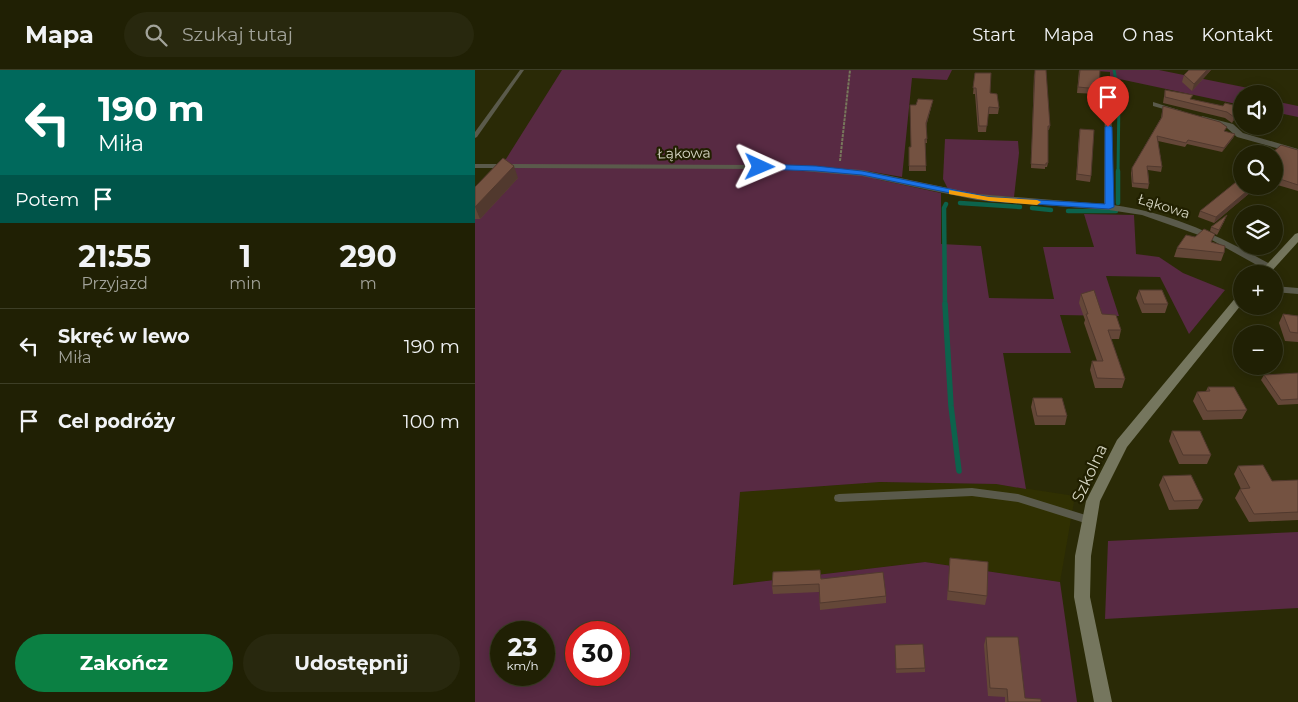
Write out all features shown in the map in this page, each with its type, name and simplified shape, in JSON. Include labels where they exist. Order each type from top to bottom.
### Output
[{"type":"street","points":[[1108,87],[1109,207]]},
{"type":"street","points":[[1156,104],[1187,114]]},
{"type":"street","points":[[1196,116],[1231,126],[1240,135],[1298,152]]},
{"type":"street","name":"Łąkowa","points":[[475,166],[604,168],[760,167],[839,170],[879,176],[989,199],[1109,207],[1144,212],[1213,237],[1258,265]]},
{"type":"street","points":[[1271,265],[1298,236]]},
{"type":"street","points":[[1283,290],[1298,292]]},
{"type":"street","name":"Szkolna","points":[[1103,702],[1082,597],[1083,556],[1088,520],[1100,484],[1122,444],[1233,308]]},
{"type":"lane","points":[[475,136],[522,70]]},
{"type":"lane","points":[[839,498],[972,492],[1018,498],[1088,520]]},
{"type":"path","points":[[839,170],[849,70]]},
{"type":"shaded area","points":[[562,70],[952,70],[947,80],[912,78],[902,177],[867,171],[876,179],[941,193],[941,244],[981,246],[989,298],[1054,299],[1043,247],[1094,247],[1084,214],[1134,215],[1136,254],[1159,257],[1183,273],[1225,290],[1189,334],[1160,277],[1106,276],[1119,316],[1060,315],[1071,353],[1003,353],[1026,489],[996,484],[880,482],[740,492],[733,585],[925,562],[1060,582],[1077,702],[475,702],[475,190],[506,159]]},
{"type":"shaded area","points":[[1083,70],[1159,70],[1233,85],[1233,103],[1110,77],[1110,72]]},
{"type":"shaded area","points":[[1283,103],[1298,106],[1298,117],[1283,114]]},
{"type":"shaded area","points":[[945,139],[1018,141],[1019,153],[1014,197],[982,195],[948,189],[943,179]]},
{"type":"shaded area","points":[[880,482],[996,484],[1075,496],[1060,582],[925,562],[733,585],[740,492]]},
{"type":"shaded area","points":[[1298,532],[1298,608],[1105,619],[1108,541]]},
{"type":"building","points":[[1035,70],[1046,70],[1050,126],[1048,126],[1048,163],[1046,165],[1031,164]]},
{"type":"building","points":[[1080,70],[1100,70],[1099,89],[1078,87]]},
{"type":"building","points":[[1189,70],[1207,70],[1194,84],[1184,75]]},
{"type":"building","points":[[975,73],[991,73],[990,93],[997,94],[999,108],[989,107],[987,126],[979,126],[976,88],[973,88]]},
{"type":"building","points":[[1165,90],[1193,95],[1190,99],[1223,106],[1225,103],[1233,105],[1233,116],[1227,112],[1165,97]]},
{"type":"building","points":[[918,99],[933,100],[926,123],[926,166],[909,166],[909,147],[911,147],[910,105],[916,105]]},
{"type":"building","points":[[1163,106],[1220,122],[1227,127],[1224,131],[1234,135],[1224,148],[1188,140],[1186,143],[1157,136],[1162,167],[1147,166],[1149,184],[1133,183],[1132,168],[1162,117]]},
{"type":"building","points":[[1080,129],[1094,130],[1091,176],[1077,174]]},
{"type":"building","points":[[1283,146],[1298,150],[1298,185],[1283,180]]},
{"type":"building","points":[[503,158],[514,166],[475,207],[475,187]]},
{"type":"building","points":[[1233,184],[1233,195],[1242,195],[1216,217],[1200,211]]},
{"type":"building","points":[[1227,215],[1219,230],[1211,227]]},
{"type":"building","points":[[1204,229],[1215,234],[1211,242],[1225,246],[1224,253],[1177,248],[1186,235],[1195,237]]},
{"type":"building","points":[[1094,290],[1102,314],[1116,315],[1121,330],[1108,330],[1125,379],[1097,378],[1092,361],[1103,361],[1081,294]]},
{"type":"building","points":[[1139,290],[1162,290],[1168,304],[1144,304]]},
{"type":"building","points":[[1283,314],[1298,316],[1298,333],[1290,332]]},
{"type":"building","points":[[1298,373],[1298,399],[1281,400],[1264,375]]},
{"type":"building","points":[[1208,387],[1234,387],[1247,410],[1207,411],[1197,392],[1210,391]]},
{"type":"building","points":[[1033,398],[1062,398],[1067,416],[1037,416]]},
{"type":"building","points":[[1172,431],[1200,431],[1211,455],[1183,455]]},
{"type":"building","points":[[1263,465],[1272,481],[1298,480],[1298,512],[1254,514],[1240,489],[1250,488],[1238,466]]},
{"type":"building","points":[[1191,475],[1203,500],[1174,501],[1163,476]]},
{"type":"building","points":[[950,558],[988,562],[987,596],[948,591]]},
{"type":"building","points":[[820,570],[821,579],[883,572],[886,596],[820,603],[819,584],[772,586],[773,572]]},
{"type":"building","points":[[986,637],[1018,637],[1025,698],[1041,699],[1041,702],[1008,702],[1007,689],[990,688]]},
{"type":"building","points":[[923,644],[925,668],[896,669],[895,645]]},
{"type":"waterway","points":[[1114,70],[1119,97],[1118,172]]},
{"type":"waterway","points":[[1118,172],[1118,203]]},
{"type":"waterway","points":[[960,203],[1020,207]]},
{"type":"waterway","points":[[945,305],[944,208],[946,204]]},
{"type":"waterway","points":[[1032,208],[1051,210]]},
{"type":"waterway","points":[[1068,211],[1116,211]]},
{"type":"waterway","points":[[945,304],[951,406],[959,471]]},
{"type":"slow traffic","points":[[952,192],[989,199],[1037,202]]},
{"type":"route","points":[[760,167],[862,173],[989,199],[1109,207],[1108,127]]}]
